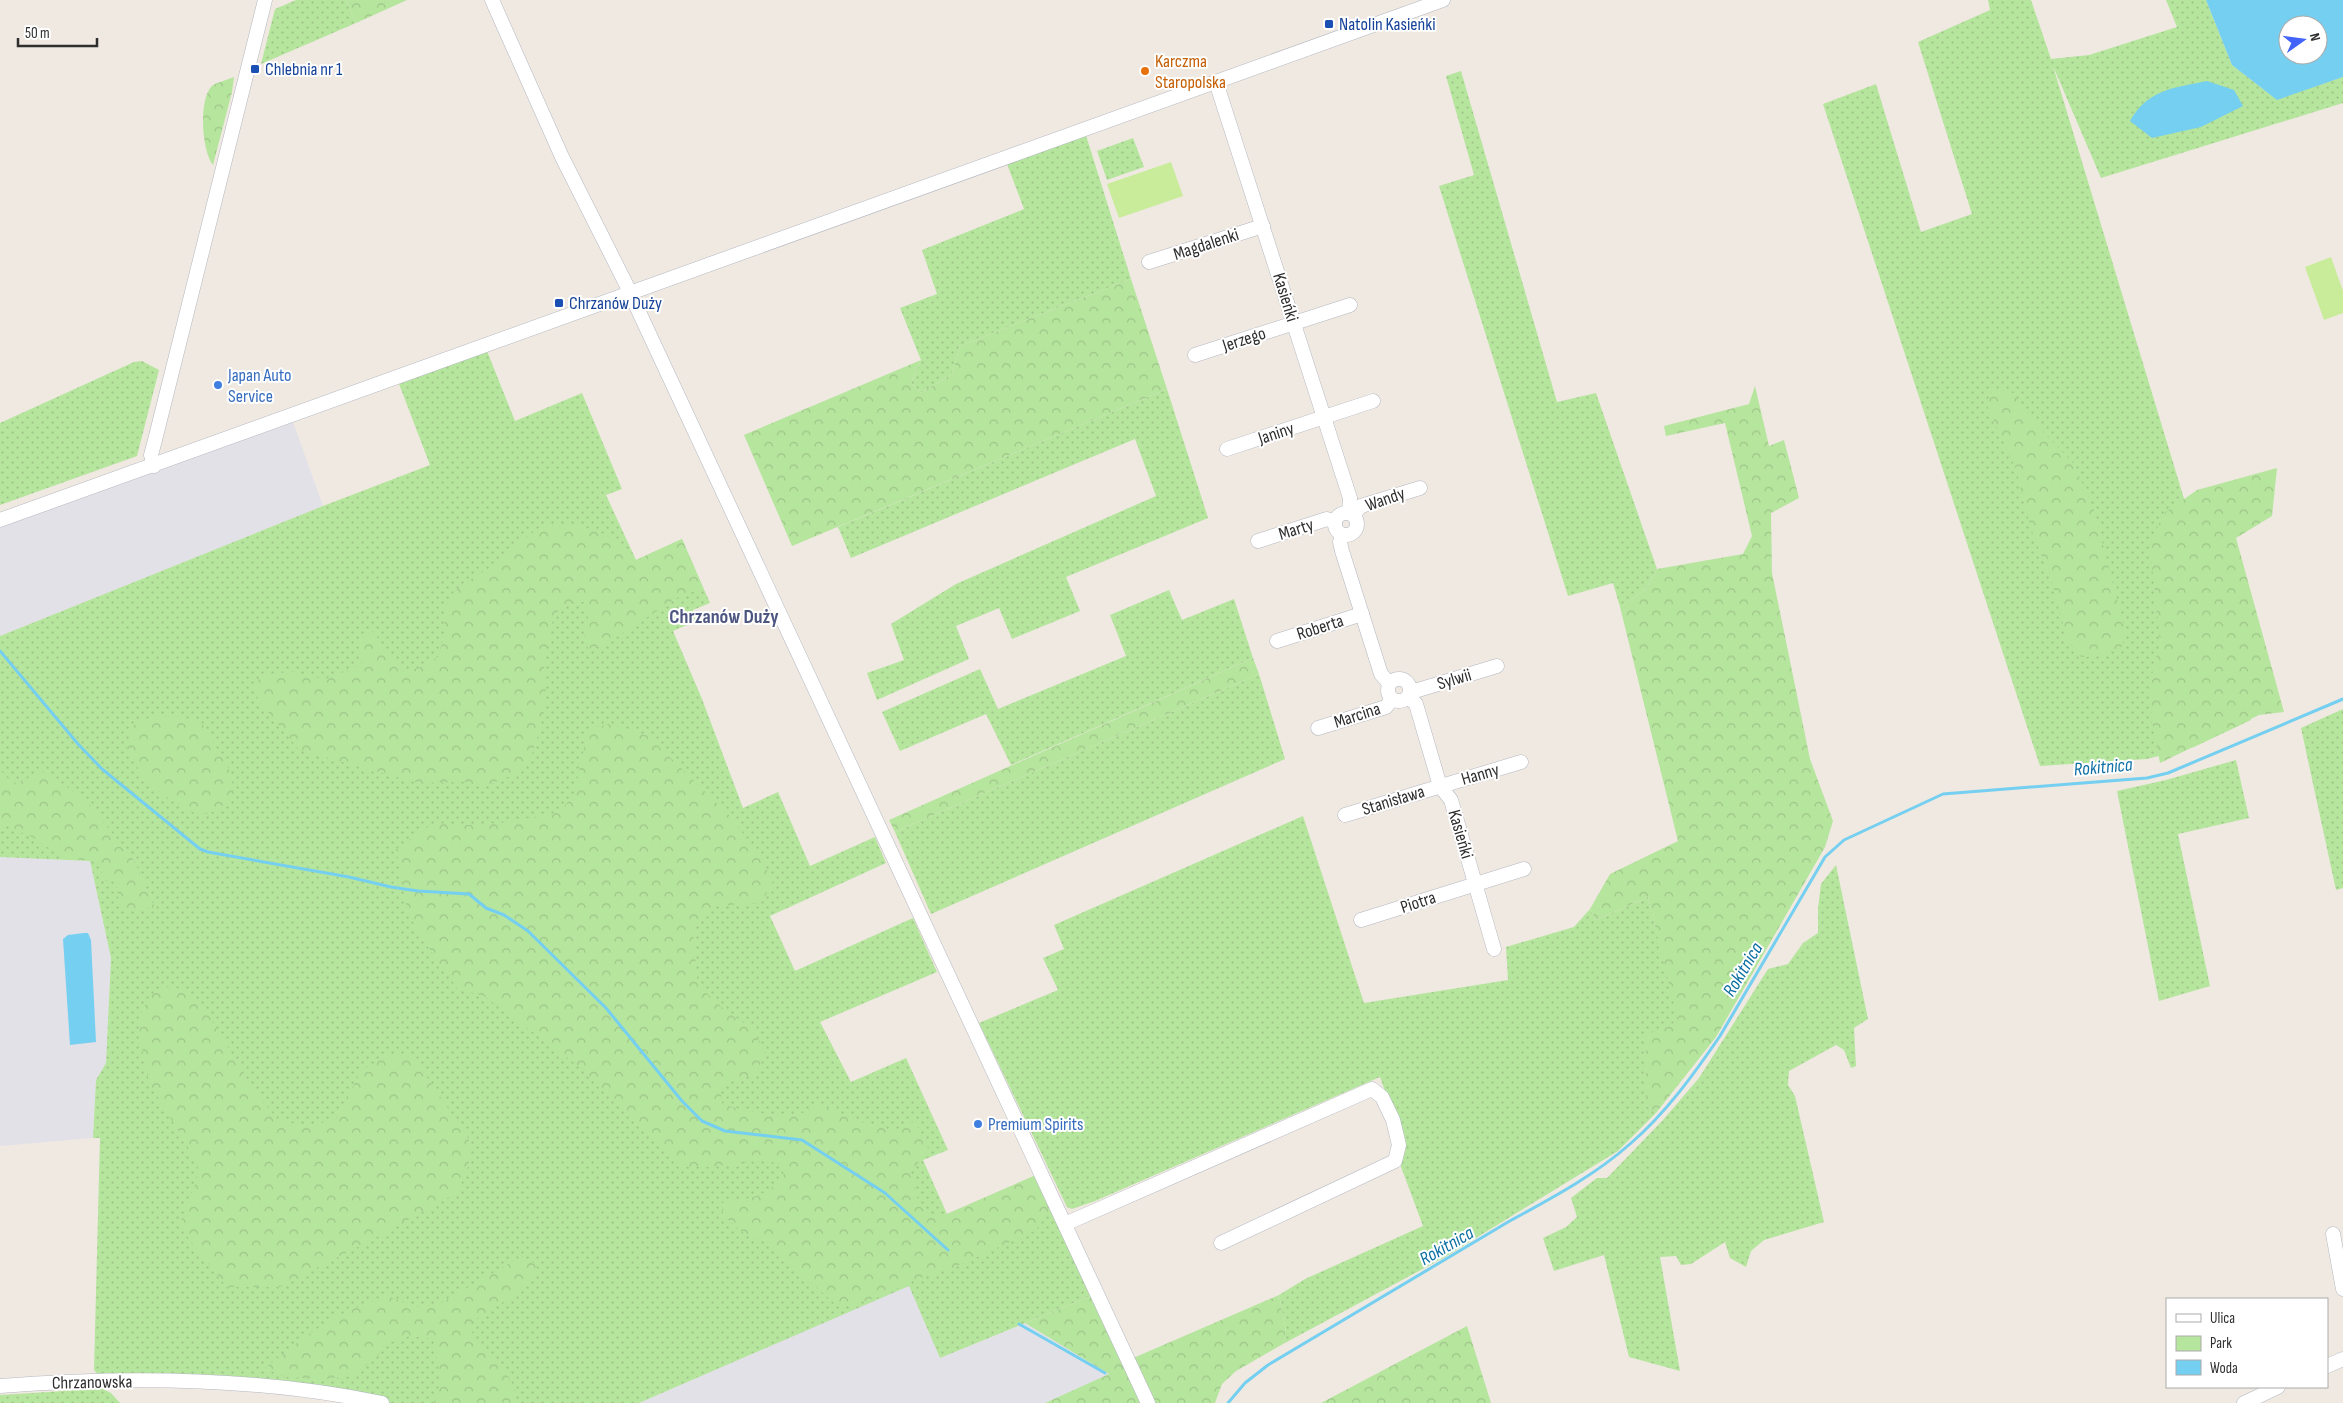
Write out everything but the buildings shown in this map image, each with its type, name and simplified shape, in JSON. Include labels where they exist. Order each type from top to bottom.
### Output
[{"type":"street","points":[[154,466],[151,457],[153,447],[265,0]]},
{"type":"street","points":[[492,0],[562,157],[630,293],[1148,1403]]},
{"type":"street","points":[[0,520],[1443,0]]},
{"type":"street","name":"Kasieńki","points":[[1216,82],[1325,417],[1350,498],[1351,514]]},
{"type":"street","name":"Magdalenki","points":[[1150,262],[1263,226]]},
{"type":"street","name":"Jerzego","points":[[1195,355],[1350,305]]},
{"type":"street","name":"Janiny","points":[[1227,449],[1373,401]]},
{"type":"street","name":"Wandy","points":[[1351,514],[1360,506],[1420,488]]},
{"type":"street","points":[[1340,514],[1351,514],[1358,524],[1356,531],[1351,534],[1342,535],[1338,532],[1335,522],[1340,514]]},
{"type":"street","name":"Marty","points":[[1258,540],[1327,519],[1335,522]]},
{"type":"street","points":[[1342,535],[1340,542],[1342,551],[1381,674],[1390,683]]},
{"type":"street","name":"Roberta","points":[[1277,641],[1362,614]]},
{"type":"street","name":"Sylwii","points":[[1409,693],[1497,666]]},
{"type":"street","points":[[1402,678],[1406,680],[1409,693],[1400,701],[1392,699],[1388,693],[1390,683],[1393,679],[1402,678]]},
{"type":"street","name":"Kasieńki","points":[[1409,693],[1416,704],[1440,786],[1451,800],[1494,949]]},
{"type":"street","name":"Marcina","points":[[1318,728],[1386,707],[1392,699]]},
{"type":"street","name":"Hanny","points":[[1440,786],[1521,762]]},
{"type":"street","name":"Stanisława","points":[[1345,815],[1440,786]]},
{"type":"street","name":"Piotra","points":[[1361,920],[1524,869]]},
{"type":"street","points":[[1065,1224],[1372,1089],[1382,1097],[1393,1120],[1399,1145],[1395,1161],[1221,1243]]},
{"type":"street","points":[[2333,1234],[2343,1289]]},
{"type":"street","points":[[2328,1366],[2343,1359]]},
{"type":"street","name":"Chrzanowska","points":[[0,1386],[104,1381],[278,1386],[325,1392],[382,1403]]},
{"type":"street","points":[[2244,1403],[2276,1388]]},
{"type":"shaded area","points":[[293,422],[323,506],[0,636],[0,527]]},
{"type":"shaded area","points":[[0,857],[90,861],[111,958],[106,1063],[96,1080],[93,1138],[0,1146]]},
{"type":"shaded area","points":[[909,1285],[940,1358],[1025,1323],[1110,1374],[1045,1403],[639,1403]]},
{"type":"green space","points":[[296,0],[346,0],[356,23],[261,64],[275,9]]},
{"type":"green space","points":[[346,0],[407,0],[356,23]]},
{"type":"green space","points":[[1988,0],[2031,0],[2051,59],[2089,55],[2177,27],[2166,0],[2206,0],[2232,65],[2276,99],[2343,77],[2343,103],[2101,178],[2053,66],[2251,720],[2194,747],[2147,759],[2040,766],[1823,104],[1876,84],[1921,232],[1972,214],[1918,42],[1990,10]]},
{"type":"green space","points":[[1461,71],[1557,402],[1596,393],[1657,569],[1646,589],[1620,607],[1613,583],[1568,596],[1439,186],[1474,175],[1446,76]]},
{"type":"green space","points":[[234,77],[232,92],[213,165],[206,149],[204,138],[203,113],[205,102],[212,86]]},
{"type":"green space","points":[[1084,129],[1131,279],[960,346],[952,374],[921,393],[911,383],[921,360],[900,308],[937,294],[922,250],[1024,209],[1007,164]]},
{"type":"green space","points":[[1133,138],[1144,167],[1107,180],[1097,151]]},
{"type":"green space","points":[[1171,162],[1183,196],[1119,218],[1107,184]]},
{"type":"green space","points":[[2331,257],[2343,291],[2343,313],[2324,320],[2305,267]]},
{"type":"green space","points":[[1131,279],[1167,389],[792,546],[744,435],[921,360],[911,383],[921,393],[952,374],[960,346]]},
{"type":"green space","points":[[487,351],[515,421],[582,393],[622,489],[606,495],[636,560],[682,539],[710,603],[693,610],[698,620],[673,631],[702,699],[743,808],[778,792],[810,866],[875,837],[886,863],[770,916],[795,971],[913,918],[937,972],[820,1022],[851,1082],[906,1058],[948,1150],[923,1160],[947,1214],[1034,1176],[1091,1296],[940,1358],[909,1286],[639,1403],[382,1403],[325,1392],[104,1381],[94,1370],[100,1138],[93,1138],[96,1080],[106,1063],[111,958],[90,861],[0,857],[0,636],[430,465],[399,384]]},
{"type":"green space","points":[[142,361],[159,370],[137,456],[0,505],[0,423],[134,362]]},
{"type":"green space","points":[[1755,386],[1769,446],[1784,440],[1799,498],[1771,513],[1772,573],[1810,759],[1833,821],[1825,847],[1716,1037],[1656,1113],[1646,1105],[1646,1035],[1678,1021],[1648,897],[1596,920],[1590,909],[1610,874],[1678,841],[1620,607],[1646,589],[1657,569],[1743,554],[1752,536],[1725,423],[1666,436],[1664,426],[1749,404]]},
{"type":"green space","points":[[1994,388],[2013,393],[2040,429],[2074,464],[2094,510],[2125,630],[2122,647],[2098,656],[2081,657],[2067,640],[2053,586],[2030,526],[2016,469],[1986,403]]},
{"type":"green space","points":[[1167,389],[1208,518],[1066,577],[1080,611],[1012,639],[999,608],[956,626],[969,659],[877,700],[867,673],[904,660],[891,624],[956,584],[1156,496],[1135,439],[851,558],[838,527]]},
{"type":"green space","points":[[2277,468],[2272,516],[2236,538],[2284,712],[2259,715],[2160,763],[2152,722],[2150,683],[2160,642],[2150,546],[2163,514],[2197,490]]},
{"type":"green space","points":[[543,525],[582,526],[606,535],[636,560],[682,539],[703,588],[680,596],[603,646],[588,649],[584,632],[589,614],[584,602],[574,602],[554,614],[544,667],[546,694],[541,727],[530,760],[513,775],[488,785],[463,782],[419,783],[299,750],[258,699],[254,682],[268,674],[292,672],[325,679],[362,665],[360,643],[364,632],[372,631],[403,672],[419,668],[438,657],[445,632],[444,611],[452,594],[464,583],[504,560],[519,543]]},
{"type":"green space","points":[[1169,590],[1182,620],[1234,599],[1253,658],[1011,765],[986,714],[900,751],[882,712],[980,669],[998,709],[1126,656],[1110,615]]},
{"type":"green space","points":[[1253,658],[1259,674],[895,832],[889,820]]},
{"type":"green space","points":[[1259,674],[1285,759],[931,914],[895,832]]},
{"type":"green space","points":[[2343,709],[2343,888],[2336,890],[2301,728]]},
{"type":"green space","points":[[152,716],[183,717],[202,723],[229,769],[234,790],[227,800],[213,812],[206,814],[198,813],[180,806],[150,783],[136,765],[127,747],[132,726]]},
{"type":"green space","points":[[609,724],[648,736],[729,815],[762,859],[773,884],[760,903],[712,906],[697,924],[693,935],[698,985],[727,1012],[753,1029],[765,1052],[756,1074],[720,1085],[722,1103],[749,1111],[782,1115],[799,1114],[821,1105],[855,1120],[894,1131],[915,1121],[929,1150],[911,1171],[918,1200],[930,1215],[947,1214],[1034,1176],[1049,1211],[1036,1230],[955,1267],[914,1280],[879,1297],[851,1305],[834,1303],[766,1242],[742,1232],[723,1215],[721,1203],[757,1196],[778,1182],[784,1174],[780,1165],[767,1160],[708,1167],[679,1167],[580,1067],[484,996],[458,989],[432,953],[408,914],[396,849],[434,823],[469,825],[510,822],[559,812],[574,795],[588,729]]},
{"type":"green space","points":[[2236,760],[2249,818],[2178,834],[2210,986],[2159,1001],[2117,791],[2166,780]]},
{"type":"green space","points":[[0,767],[6,777],[16,783],[41,772],[48,773],[88,803],[135,862],[155,908],[120,910],[116,882],[103,880],[100,861],[65,859],[34,838],[0,823]]},
{"type":"green space","points":[[1303,816],[1364,1003],[1508,980],[1506,947],[1574,927],[1590,909],[1596,920],[1648,897],[1679,1021],[1646,1105],[1656,1113],[1618,1151],[1445,1257],[1283,1344],[1286,1332],[1279,1295],[1305,1279],[1423,1226],[1400,1164],[1392,1111],[1380,1077],[1095,1201],[1072,1209],[1067,1207],[979,1023],[1058,990],[1043,958],[1064,949],[1054,925]]},
{"type":"green space","points":[[1836,865],[1868,1019],[1854,1028],[1856,1066],[1851,1068],[1844,1050],[1836,1045],[1789,1071],[1788,1085],[1795,1096],[1824,1222],[1764,1240],[1751,1251],[1746,1267],[1730,1258],[1725,1242],[1691,1264],[1681,1265],[1676,1256],[1660,1257],[1680,1371],[1629,1357],[1604,1255],[1554,1271],[1543,1238],[1566,1227],[1577,1217],[1571,1198],[1597,1178],[1607,1178],[1663,1120],[1699,1078],[1768,969],[1788,964],[1803,943],[1818,933],[1818,908],[1821,884]]},
{"type":"green space","points":[[164,987],[183,989],[202,1004],[254,1091],[279,1121],[309,1126],[336,1119],[361,1071],[385,1056],[406,1055],[420,1067],[468,1138],[471,1151],[468,1167],[458,1192],[280,1287],[227,1287],[179,1226],[197,1179],[198,1164],[149,1082],[139,1035],[142,1011],[152,994]]},
{"type":"green space","points":[[522,1256],[534,1263],[539,1272],[524,1289],[468,1324],[477,1342],[510,1380],[514,1387],[516,1403],[433,1403],[439,1381],[438,1363],[433,1339],[409,1336],[388,1344],[372,1362],[347,1377],[321,1379],[285,1377],[265,1368],[303,1338],[335,1317],[386,1295],[414,1307],[436,1306]]},
{"type":"green space","points":[[1279,1295],[1286,1332],[1283,1344],[1236,1371],[1222,1384],[1215,1403],[1045,1403],[1109,1374],[1025,1323],[1091,1296],[1124,1362]]},
{"type":"green space","points":[[1467,1326],[1491,1403],[1321,1403]]},
{"type":"green space","points":[[97,1386],[111,1393],[120,1403],[0,1403],[0,1395],[96,1389]]},
{"type":"water","points":[[2206,0],[2343,0],[2343,77],[2277,100],[2232,65]]},
{"type":"water","points":[[2207,81],[2234,90],[2243,106],[2201,127],[2152,138],[2130,121],[2137,110],[2154,96],[2173,88]]},
{"type":"water","points":[[88,933],[91,940],[96,1042],[70,1045],[63,939],[68,935]]},
{"type":"waterway","points":[[0,651],[78,744],[102,769],[200,849],[349,877],[391,887],[418,891],[469,894],[486,908],[504,915],[528,931],[606,1008],[682,1101],[702,1121],[725,1131],[802,1140],[885,1193],[948,1250]]},
{"type":"waterway","name":"Rokitnica","points":[[1228,1403],[1245,1383],[1268,1365],[1508,1222],[1540,1205],[1602,1166],[1630,1144],[1656,1119],[1700,1065],[1720,1036],[1825,857],[1844,840],[1943,794],[2147,778],[2168,773],[2343,699]]},
{"type":"waterway","points":[[1019,1324],[1105,1373]]},
{"type":"place","name":"Natolin Kasieńki","points":[[1329,24]]},
{"type":"place","name":"Chlebnia nr 1","points":[[255,69]]},
{"type":"place","name":"Karczma Staropolska","points":[[1145,71]]},
{"type":"place","name":"Chrzanów Duży","points":[[559,303]]},
{"type":"place","name":"Japan Auto Service","points":[[218,385]]},
{"type":"place","name":"Premium Spirits","points":[[978,1124]]},
{"type":"district","name":"Chrzanów Duży","points":[[724,616]]}]
